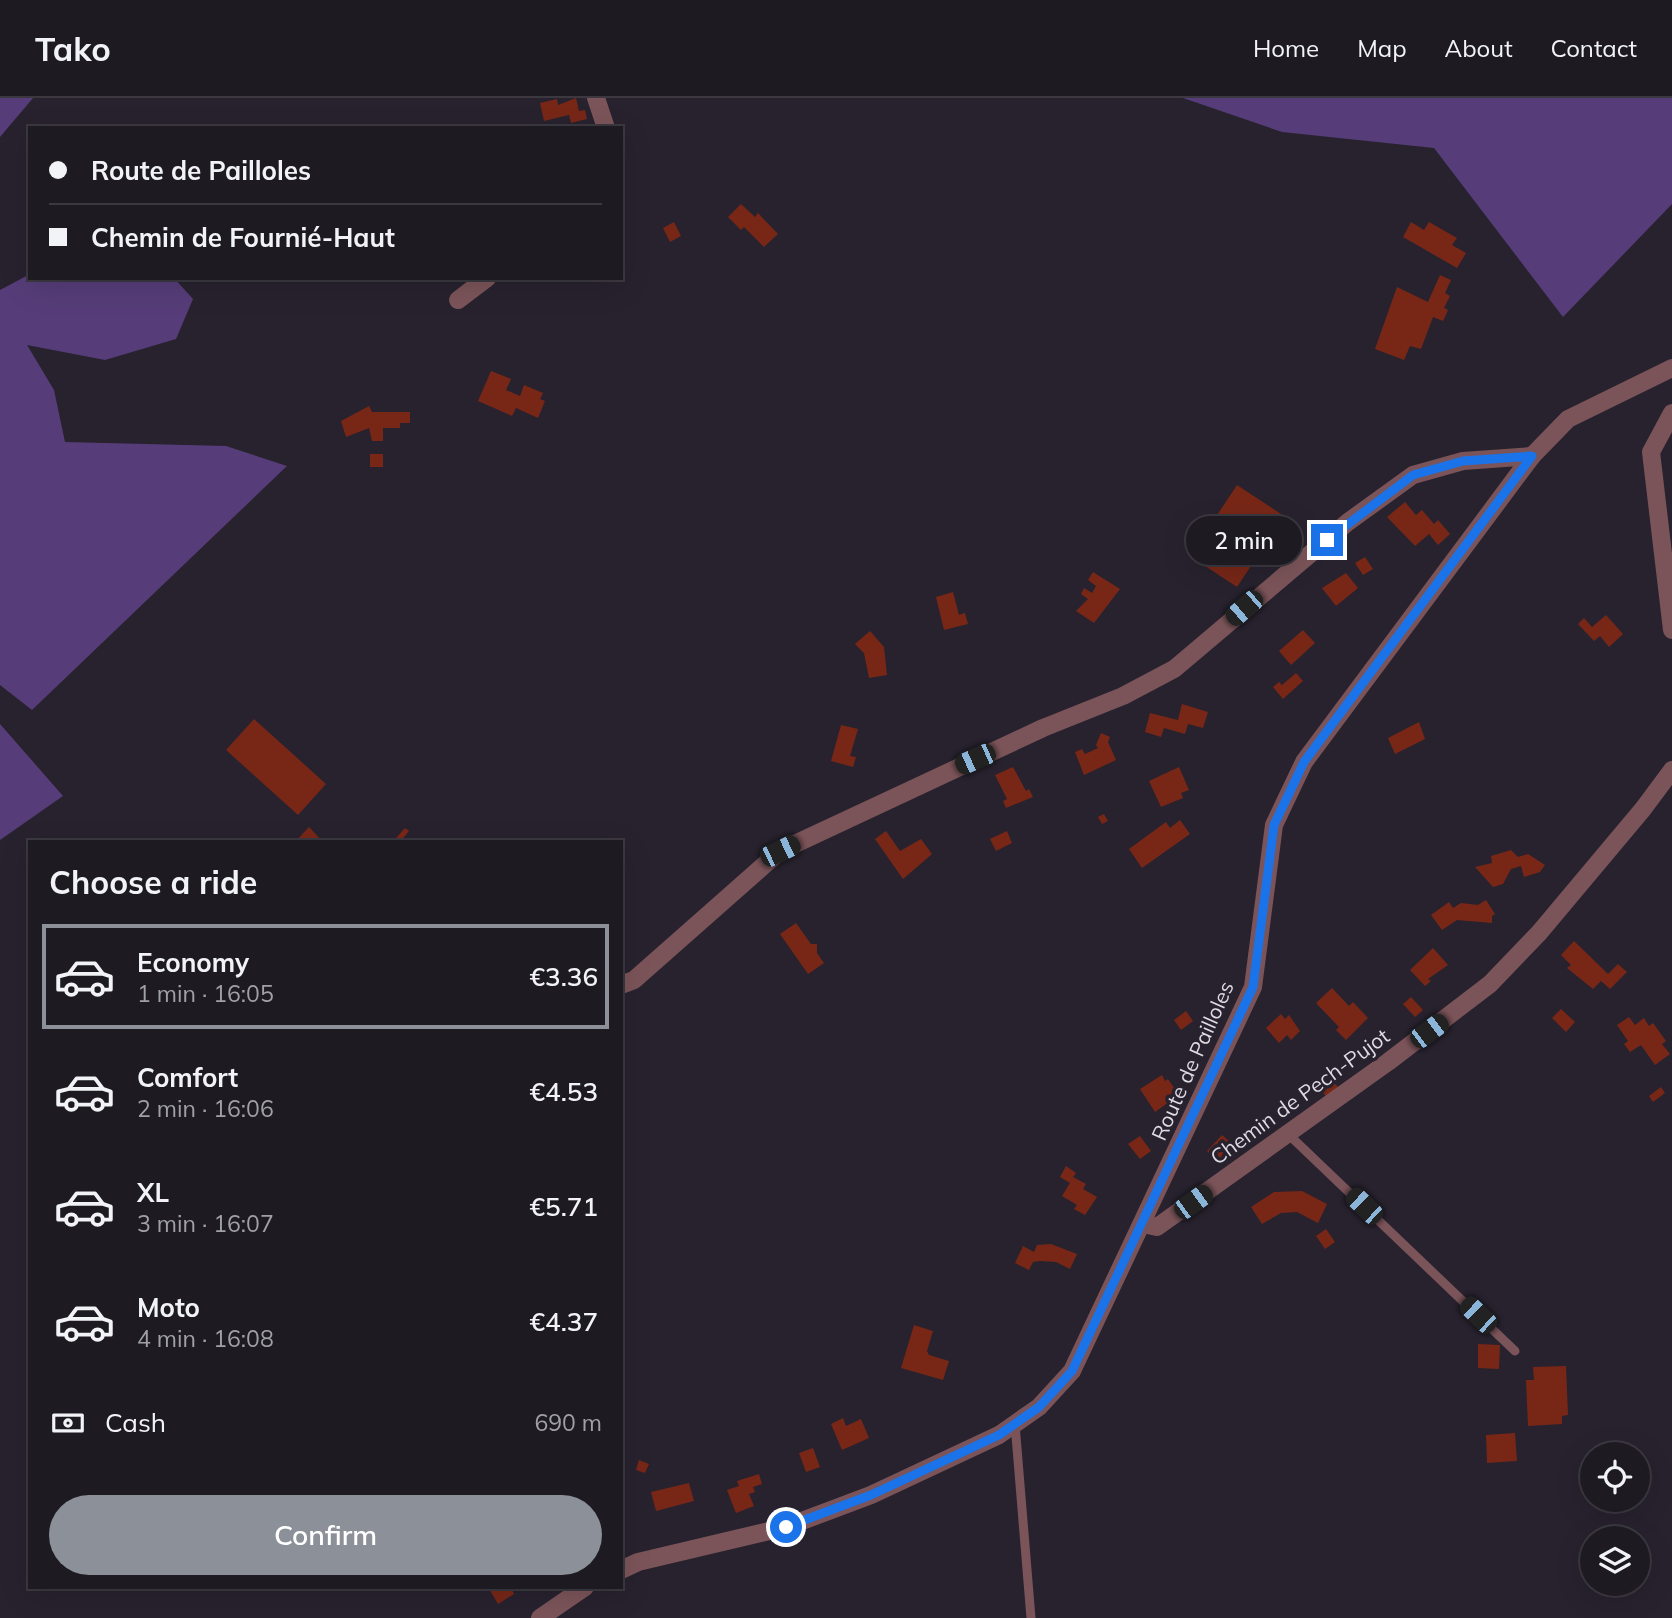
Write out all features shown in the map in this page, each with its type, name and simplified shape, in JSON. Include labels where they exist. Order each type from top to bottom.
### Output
[{"type":"street","points":[[596,98],[605,126]]},
{"type":"street","points":[[457,300],[484,280]]},
{"type":"street","name":"Route de Pailloles","points":[[623,1569],[638,1562],[786,1527],[871,1495],[999,1435],[1039,1407],[1072,1371],[1253,987],[1274,825],[1304,762],[1532,456],[1568,419],[1672,368]]},
{"type":"street","points":[[1672,413],[1651,452],[1672,630]]},
{"type":"street","points":[[623,984],[634,980],[780,851],[1043,728],[1124,696],[1174,669],[1348,522],[1413,475],[1463,461],[1532,456]]},
{"type":"street","name":"Chemin de Pech-Pujot","points":[[1143,1224],[1157,1227],[1490,984],[1539,933],[1643,809],[1672,770]]},
{"type":"street","points":[[540,1618],[582,1589]]},
{"type":"lane","points":[[1288,1134],[1515,1351]]},
{"type":"lane","points":[[1015,1424],[1031,1618]]},
{"type":"shaded area","points":[[0,98],[33,98],[0,137]]},
{"type":"shaded area","points":[[1183,98],[1672,98],[1672,204],[1563,317],[1434,148],[1282,132]]},
{"type":"shaded area","points":[[28,275],[28,280],[176,280],[193,299],[176,339],[105,360],[27,345],[54,390],[65,442],[226,446],[287,466],[32,710],[0,685],[0,290]]},
{"type":"shaded area","points":[[0,724],[63,796],[0,840]]},
{"type":"building","points":[[576,98],[579,111],[585,110],[587,119],[571,123],[569,115],[544,121],[540,103],[557,99],[558,105]]},
{"type":"building","points":[[741,204],[755,217],[758,213],[778,234],[764,247],[744,227],[741,230],[728,217]]},
{"type":"building","points":[[674,222],[681,236],[670,242],[663,228]]},
{"type":"building","points":[[1411,222],[1424,230],[1429,222],[1457,238],[1452,245],[1466,253],[1457,268],[1403,237]]},
{"type":"building","points":[[1440,275],[1451,280],[1445,293],[1450,296],[1444,308],[1448,310],[1443,321],[1433,317],[1421,349],[1410,346],[1404,360],[1375,349],[1397,287],[1428,302]]},
{"type":"building","points":[[491,371],[511,379],[506,390],[520,396],[524,385],[543,393],[540,399],[545,401],[538,418],[516,408],[512,416],[478,401]]},
{"type":"building","points":[[369,406],[372,412],[410,412],[410,423],[400,423],[400,428],[383,428],[383,441],[372,441],[369,428],[346,437],[341,421]]},
{"type":"building","points":[[370,454],[383,454],[383,467],[370,467]]},
{"type":"building","points":[[1237,485],[1284,516],[1237,587],[1190,556]]},
{"type":"building","points":[[1405,502],[1416,515],[1422,510],[1434,524],[1438,520],[1450,534],[1438,545],[1429,534],[1415,546],[1387,517]]},
{"type":"building","points":[[1365,557],[1373,569],[1363,575],[1355,563]]},
{"type":"building","points":[[1093,572],[1120,589],[1094,623],[1076,611],[1088,599],[1081,594],[1084,588],[1092,593],[1096,586],[1088,580]]},
{"type":"building","points":[[1346,573],[1358,588],[1336,606],[1322,588]]},
{"type":"building","points":[[953,592],[959,615],[965,613],[968,624],[944,630],[936,597]]},
{"type":"building","points":[[1606,615],[1623,634],[1609,647],[1600,636],[1594,641],[1578,624],[1584,618],[1592,627]]},
{"type":"building","points":[[1303,630],[1315,643],[1291,665],[1279,651]]},
{"type":"building","points":[[870,631],[884,647],[887,675],[869,678],[864,653],[855,644]]},
{"type":"building","points":[[1296,673],[1303,681],[1283,699],[1273,687],[1279,682],[1282,685]]},
{"type":"building","points":[[1182,704],[1208,712],[1203,728],[1188,724],[1185,734],[1164,728],[1161,737],[1145,732],[1150,713],[1178,720]]},
{"type":"building","points":[[254,719],[326,784],[298,815],[226,750]]},
{"type":"building","points":[[1419,722],[1425,739],[1395,754],[1388,738]]},
{"type":"building","points":[[841,725],[858,729],[850,756],[856,757],[853,767],[831,761]]},
{"type":"building","points":[[1101,733],[1110,737],[1108,742],[1116,760],[1084,775],[1075,752],[1082,749],[1085,754],[1098,748],[1096,745]]},
{"type":"building","points":[[1013,767],[1026,791],[1029,789],[1033,797],[1006,808],[1003,801],[1007,799],[995,775]]},
{"type":"building","points":[[1179,767],[1189,790],[1181,793],[1183,798],[1161,807],[1149,781]]},
{"type":"building","points":[[1104,814],[1108,821],[1102,824],[1098,817]]},
{"type":"building","points":[[1180,820],[1190,834],[1142,868],[1129,849],[1166,822],[1170,828]]},
{"type":"building","points":[[309,827],[321,840],[297,840]]},
{"type":"building","points":[[405,828],[409,831],[402,840],[396,838]]},
{"type":"building","points":[[886,831],[900,851],[921,839],[932,854],[903,879],[875,839]]},
{"type":"building","points":[[1007,831],[1012,843],[996,851],[990,839]]},
{"type":"building","points":[[1511,850],[1518,857],[1528,854],[1545,865],[1540,872],[1524,877],[1521,866],[1511,869],[1503,884],[1493,887],[1475,867],[1492,863],[1491,856]]},
{"type":"building","points":[[1486,900],[1495,914],[1492,916],[1492,923],[1457,920],[1442,930],[1431,915],[1449,902],[1453,908],[1461,903],[1478,905]]},
{"type":"building","points":[[796,923],[811,944],[817,944],[817,953],[824,963],[808,974],[780,934]]},
{"type":"building","points":[[1574,941],[1608,974],[1618,964],[1627,972],[1610,989],[1601,981],[1593,989],[1567,968],[1571,965],[1561,955]]},
{"type":"building","points":[[1433,948],[1448,965],[1428,979],[1431,981],[1425,986],[1410,970]]},
{"type":"building","points":[[1332,988],[1349,1006],[1353,1002],[1368,1018],[1346,1040],[1336,1030],[1339,1027],[1316,1003]]},
{"type":"building","points":[[1411,997],[1423,1010],[1415,1017],[1403,1004]]},
{"type":"building","points":[[1561,1009],[1575,1022],[1566,1032],[1552,1018]]},
{"type":"building","points":[[1186,1011],[1193,1021],[1181,1030],[1174,1020]]},
{"type":"building","points":[[1281,1014],[1285,1019],[1289,1015],[1300,1031],[1291,1040],[1287,1035],[1279,1043],[1266,1028]]},
{"type":"building","points":[[1629,1017],[1635,1025],[1644,1018],[1649,1026],[1653,1023],[1666,1041],[1662,1044],[1670,1054],[1655,1065],[1641,1045],[1630,1052],[1624,1044],[1628,1041],[1617,1025]]},
{"type":"building","points":[[1162,1075],[1179,1095],[1155,1112],[1140,1089]]},
{"type":"building","points":[[1332,1080],[1338,1087],[1327,1097],[1320,1090]]},
{"type":"building","points":[[1661,1087],[1665,1093],[1653,1102],[1649,1096]]},
{"type":"building","points":[[1222,1135],[1236,1147],[1220,1164],[1207,1151]]},
{"type":"building","points":[[1140,1136],[1151,1151],[1140,1159],[1128,1144]]},
{"type":"building","points":[[1066,1166],[1076,1173],[1073,1177],[1086,1184],[1083,1189],[1097,1197],[1085,1215],[1074,1209],[1077,1205],[1062,1196],[1070,1183],[1060,1177]]},
{"type":"building","points":[[1302,1191],[1327,1204],[1318,1223],[1297,1212],[1281,1213],[1262,1224],[1251,1207],[1274,1192]]},
{"type":"building","points":[[1326,1229],[1335,1242],[1325,1249],[1316,1236]]},
{"type":"building","points":[[1051,1244],[1077,1254],[1070,1269],[1056,1262],[1040,1261],[1033,1262],[1029,1270],[1015,1263],[1023,1246],[1034,1252],[1037,1245]]},
{"type":"building","points":[[914,1325],[933,1331],[927,1351],[929,1355],[949,1361],[943,1380],[901,1368]]},
{"type":"building","points":[[1478,1344],[1500,1345],[1499,1369],[1478,1368]]},
{"type":"building","points":[[1566,1366],[1568,1415],[1562,1416],[1562,1424],[1528,1426],[1526,1380],[1534,1380],[1533,1367]]},
{"type":"building","points":[[843,1418],[846,1426],[861,1419],[869,1438],[842,1450],[831,1424]]},
{"type":"building","points":[[1515,1433],[1517,1461],[1487,1463],[1486,1435]]},
{"type":"building","points":[[813,1448],[820,1467],[806,1472],[799,1453]]},
{"type":"building","points":[[639,1460],[649,1464],[645,1473],[636,1470]]},
{"type":"building","points":[[759,1474],[762,1484],[753,1487],[755,1492],[749,1494],[754,1506],[736,1513],[727,1490],[739,1486],[737,1481]]},
{"type":"building","points":[[689,1483],[694,1501],[656,1511],[651,1492]]},
{"type":"building","points":[[489,1589],[512,1589],[514,1594],[498,1604]]},
{"type":"route","points":[[786,1527],[871,1495],[999,1435],[1039,1407],[1072,1371],[1133,1247],[1253,987],[1274,825],[1304,762],[1532,456],[1463,461],[1413,475],[1327,540]]}]
